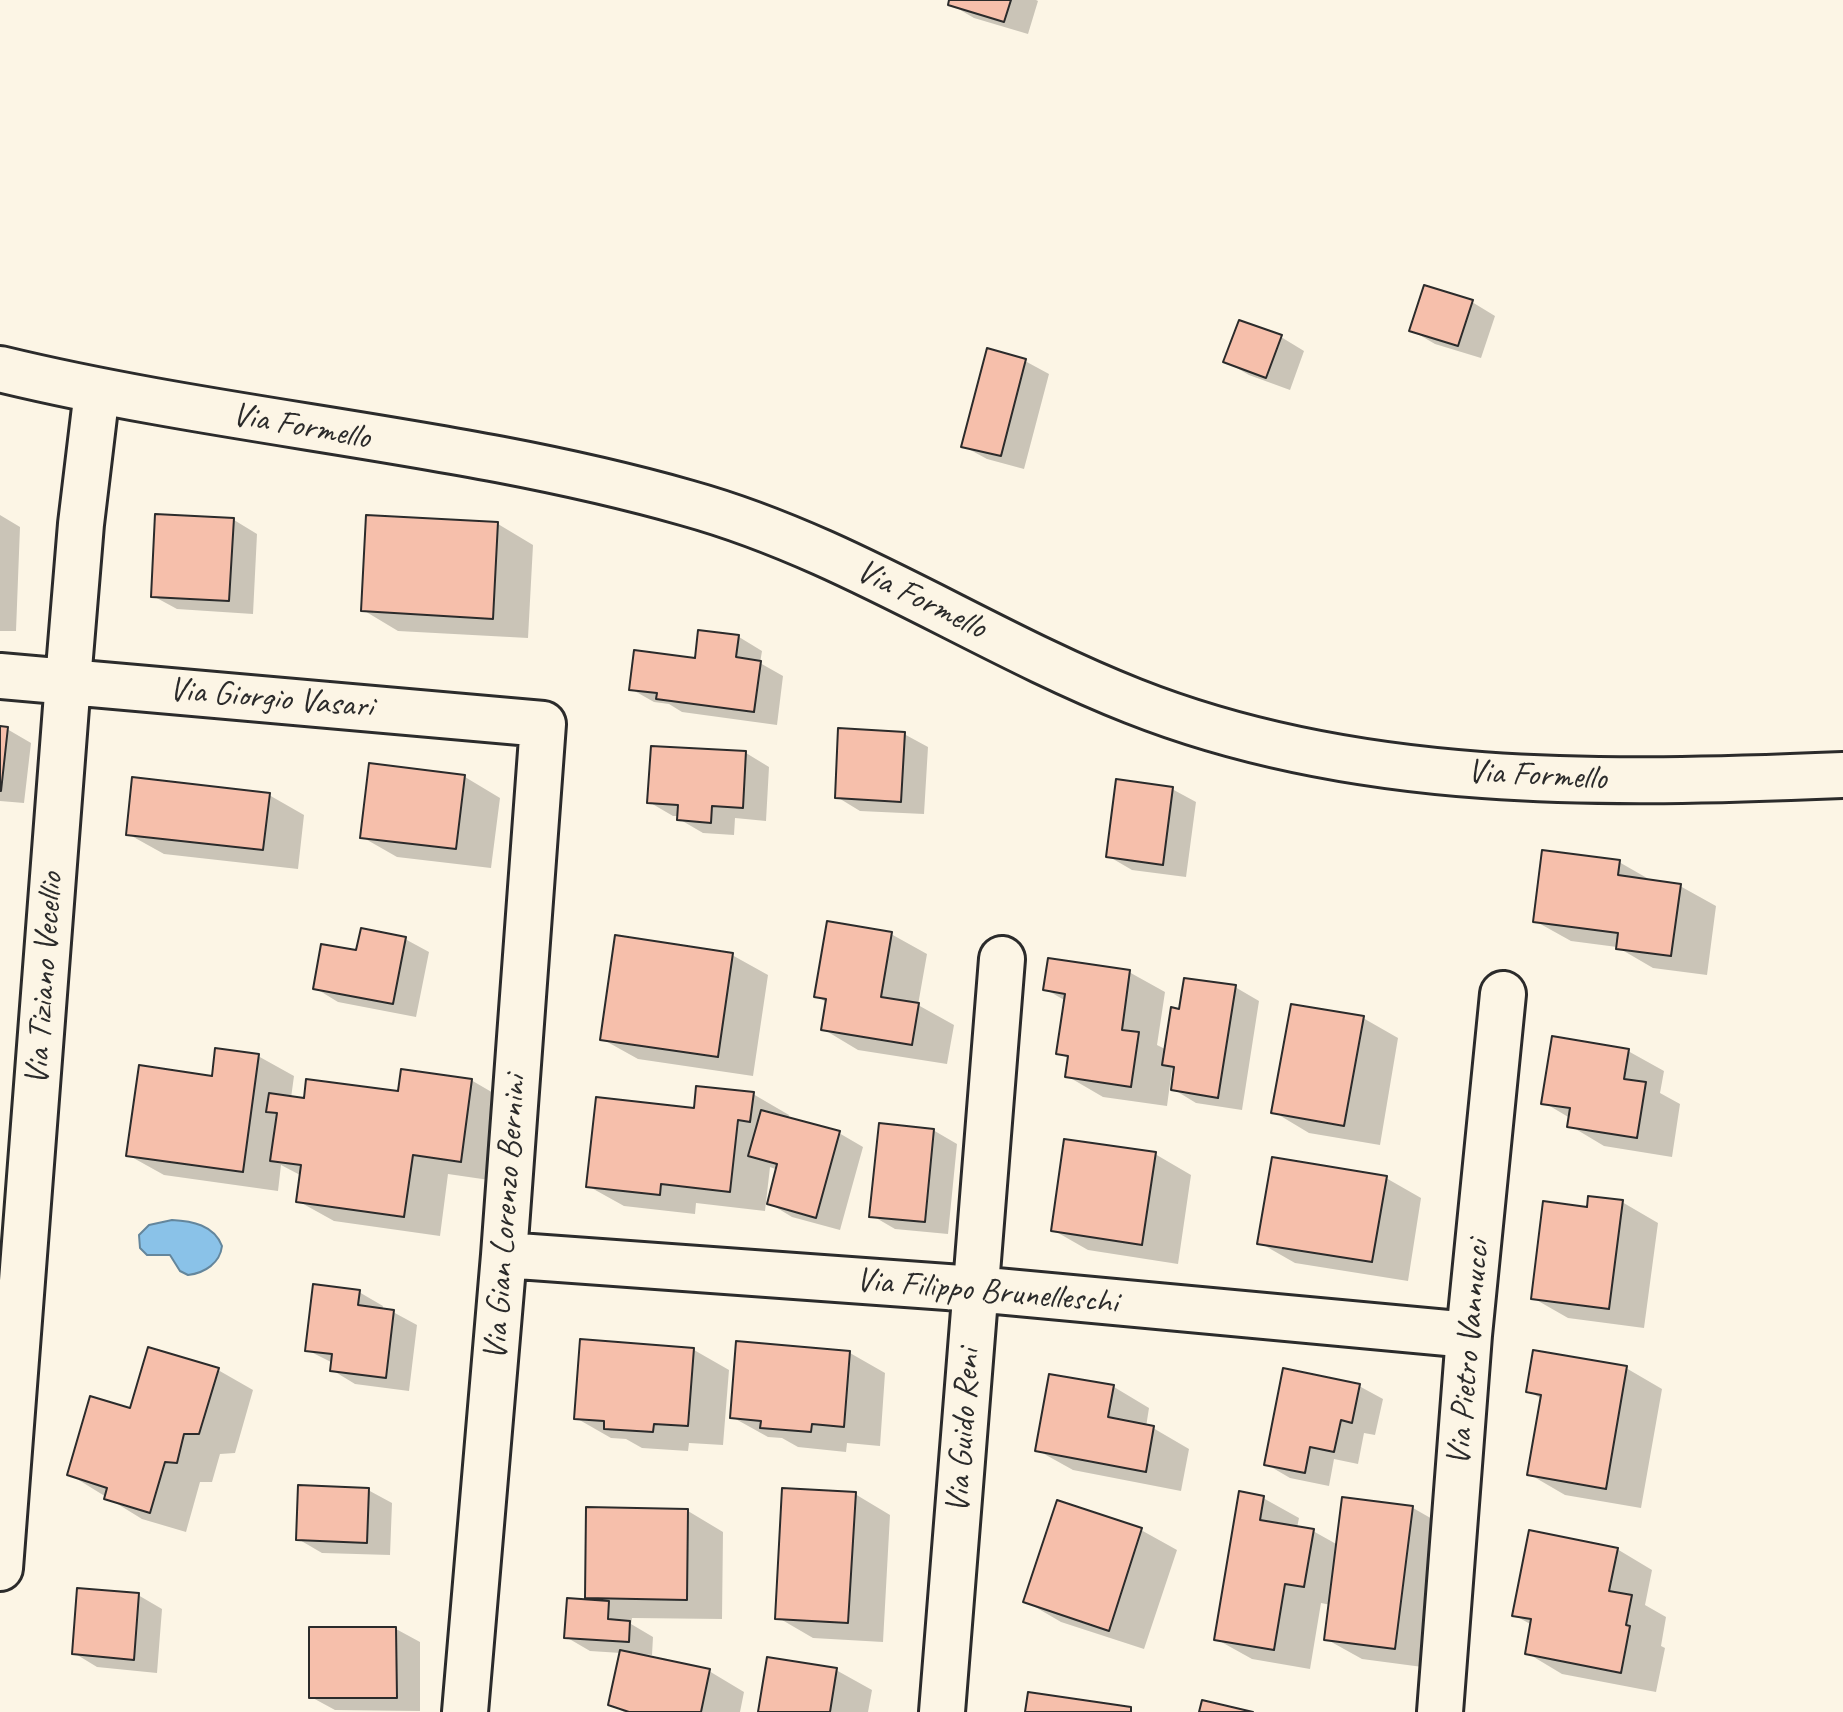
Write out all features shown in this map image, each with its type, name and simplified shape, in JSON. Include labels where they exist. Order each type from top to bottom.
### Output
[{"type":"street","name":"Via Formello","points":[[0,369],[97,391],[509,462],[691,504],[767,529],[864,571],[1063,670],[1130,699],[1215,728],[1309,751],[1406,767],[1523,778],[1674,781],[1843,775]]},
{"type":"street","name":"Via Tiziano Vecellio","points":[[0,1568],[68,681],[81,524],[97,391]]},
{"type":"street","name":"Via Giorgio Vasari","points":[[0,676],[543,724]]},
{"type":"street","name":"Via Gian Lorenzo Bernini","points":[[465,1712],[504,1255],[543,724]]},
{"type":"street","name":"Via Guido Reni","points":[[942,1712],[1002,959]]},
{"type":"street","name":"Via Pietro Vannucci","points":[[1440,1712],[1469,1335],[1503,994]]},
{"type":"street","name":"Via Filippo Brunelleschi","points":[[504,1255],[975,1289],[1469,1335]]},
{"type":"water","points":[[172,1220],[194,1223],[214,1233],[222,1246],[211,1266],[188,1275],[180,1271],[170,1255],[147,1255],[140,1248],[139,1235],[149,1225]]},
{"type":"building","points":[[949,0],[1011,0],[1004,22],[948,5]]},
{"type":"building","points":[[1424,285],[1473,300],[1458,346],[1409,331]]},
{"type":"building","points":[[1239,320],[1282,335],[1266,378],[1223,362]]},
{"type":"building","points":[[987,348],[1026,359],[1001,456],[961,447]]},
{"type":"building","points":[[155,514],[234,518],[229,601],[151,597]]},
{"type":"building","points":[[366,515],[498,522],[493,619],[361,611]]},
{"type":"building","points":[[698,630],[739,635],[736,657],[761,661],[754,712],[656,699],[657,693],[629,690],[634,650],[695,658]]},
{"type":"building","points":[[0,726],[8,727],[1,791],[0,791]]},
{"type":"building","points":[[838,728],[905,732],[901,802],[835,798]]},
{"type":"building","points":[[651,746],[746,751],[743,808],[712,806],[711,823],[677,820],[678,805],[647,803]]},
{"type":"building","points":[[369,763],[465,775],[456,849],[360,838]]},
{"type":"building","points":[[132,777],[270,793],[263,850],[126,835]]},
{"type":"building","points":[[1116,779],[1173,787],[1163,865],[1106,857]]},
{"type":"building","points":[[1542,850],[1620,860],[1618,875],[1681,884],[1671,956],[1616,949],[1618,933],[1533,922]]},
{"type":"building","points":[[827,921],[892,932],[881,997],[919,1003],[912,1045],[821,1030],[826,999],[814,997]]},
{"type":"building","points":[[361,928],[406,937],[393,1004],[313,989],[321,944],[356,950]]},
{"type":"building","points":[[615,935],[733,953],[718,1057],[600,1040]]},
{"type":"building","points":[[1048,958],[1130,970],[1122,1030],[1139,1032],[1131,1087],[1065,1077],[1068,1056],[1056,1054],[1065,994],[1043,990]]},
{"type":"building","points":[[1184,978],[1236,985],[1218,1098],[1171,1090],[1174,1067],[1162,1065],[1171,1007],[1179,1009]]},
{"type":"building","points":[[1291,1004],[1364,1016],[1344,1126],[1271,1113]]},
{"type":"building","points":[[1552,1036],[1629,1049],[1624,1079],[1646,1082],[1637,1138],[1567,1127],[1570,1108],[1541,1104]]},
{"type":"building","points":[[215,1048],[259,1054],[243,1172],[126,1156],[139,1065],[212,1076]]},
{"type":"building","points":[[401,1069],[472,1079],[461,1162],[413,1155],[404,1217],[296,1202],[301,1165],[270,1161],[277,1113],[266,1112],[269,1093],[304,1098],[306,1079],[398,1091]]},
{"type":"building","points":[[696,1086],[754,1092],[750,1122],[738,1120],[730,1192],[661,1184],[660,1195],[586,1187],[596,1097],[694,1108]]},
{"type":"building","points":[[761,1110],[840,1131],[816,1218],[767,1204],[777,1164],[748,1156]]},
{"type":"building","points":[[879,1123],[934,1129],[925,1222],[869,1217]]},
{"type":"building","points":[[1064,1139],[1156,1152],[1142,1245],[1051,1231]]},
{"type":"building","points":[[1272,1157],[1387,1176],[1372,1262],[1257,1244]]},
{"type":"building","points":[[1588,1196],[1623,1200],[1609,1309],[1531,1299],[1543,1201],[1587,1207]]},
{"type":"building","points":[[313,1284],[360,1290],[358,1305],[394,1310],[386,1378],[330,1371],[332,1354],[305,1351]]},
{"type":"building","points":[[580,1339],[694,1348],[688,1426],[654,1424],[653,1432],[604,1429],[604,1421],[574,1419]]},
{"type":"building","points":[[736,1341],[850,1351],[844,1427],[812,1424],[811,1432],[760,1428],[761,1421],[730,1418]]},
{"type":"building","points":[[148,1347],[219,1368],[199,1434],[184,1434],[177,1463],[165,1462],[150,1513],[104,1499],[107,1488],[67,1475],[90,1396],[130,1408]]},
{"type":"building","points":[[1533,1350],[1627,1366],[1606,1489],[1527,1475],[1541,1395],[1526,1392]]},
{"type":"building","points":[[1283,1368],[1360,1384],[1352,1423],[1341,1420],[1334,1452],[1310,1447],[1305,1473],[1264,1465]]},
{"type":"building","points":[[1049,1374],[1114,1385],[1108,1417],[1154,1426],[1146,1472],[1035,1451]]},
{"type":"building","points":[[298,1485],[369,1488],[367,1543],[296,1540]]},
{"type":"building","points":[[782,1488],[856,1492],[848,1623],[775,1619]]},
{"type":"building","points":[[1239,1491],[1264,1496],[1260,1520],[1314,1529],[1304,1587],[1285,1584],[1274,1650],[1214,1640]]},
{"type":"building","points":[[1342,1497],[1413,1506],[1395,1649],[1324,1640]]},
{"type":"building","points":[[1057,1500],[1142,1528],[1109,1631],[1023,1602]]},
{"type":"building","points":[[586,1507],[688,1509],[687,1600],[585,1598]]},
{"type":"building","points":[[1529,1530],[1618,1548],[1609,1591],[1632,1595],[1621,1673],[1525,1654],[1531,1619],[1512,1616]]},
{"type":"building","points":[[77,1588],[139,1593],[134,1660],[72,1654]]},
{"type":"building","points":[[567,1598],[609,1601],[608,1619],[630,1621],[629,1642],[564,1638]]},
{"type":"building","points":[[309,1627],[396,1627],[397,1698],[309,1698]]},
{"type":"building","points":[[620,1650],[710,1669],[701,1712],[629,1712],[608,1705]]},
{"type":"building","points":[[767,1657],[837,1668],[830,1712],[758,1712]]},
{"type":"building","points":[[1028,1692],[1131,1707],[1131,1712],[1025,1712]]},
{"type":"building","points":[[1202,1700],[1253,1712],[1199,1712]]}]
